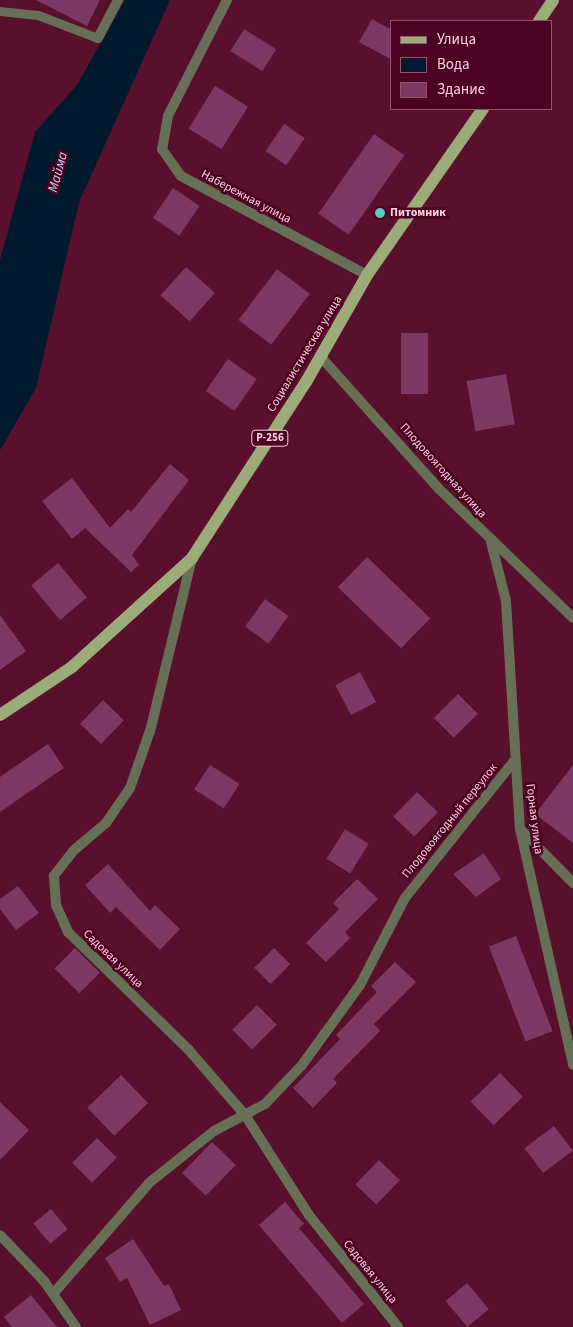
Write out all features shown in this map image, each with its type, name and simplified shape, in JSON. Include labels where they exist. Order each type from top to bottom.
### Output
[{"type":"main road","points":[[541,20],[553,0]]},
{"type":"main road","name":"Социалистическая улица","points":[[0,715],[72,667],[192,558],[321,357],[367,275],[482,110]]},
{"type":"street","points":[[98,38],[118,0]]},
{"type":"street","name":"Набережная улица","points":[[227,0],[168,116],[162,148],[181,176],[367,275]]},
{"type":"street","name":"Плодовоягодная улица","points":[[321,357],[492,542],[573,618]]},
{"type":"street","name":"Горная улица","points":[[492,542],[506,602],[514,760],[520,829],[573,1065]]},
{"type":"street","name":"Садовая улица","points":[[192,558],[150,731],[130,788],[106,823],[74,850],[54,876],[56,904],[68,932],[188,1049],[245,1115],[308,1215],[398,1327]]},
{"type":"street","name":"Плодовоягодный переулок","points":[[53,1294],[149,1183],[214,1131],[265,1104],[331,1028],[360,985],[405,898],[514,760]]},
{"type":"street","points":[[520,829],[573,883]]},
{"type":"street","points":[[0,1234],[53,1294],[76,1327]]},
{"type":"lane","points":[[0,11],[38,15],[98,38]]},
{"type":"water","name":"Майма","points":[[125,0],[170,0],[79,202],[36,388],[0,450],[0,260],[35,132],[77,85]]},
{"type":"building","points":[[36,0],[100,0],[87,26]]},
{"type":"building","points":[[372,19],[390,29],[390,59],[359,42]]},
{"type":"building","points":[[244,29],[276,49],[262,71],[230,51]]},
{"type":"building","points":[[215,86],[248,107],[222,149],[189,128]]},
{"type":"building","points":[[284,124],[305,138],[286,165],[266,151]]},
{"type":"building","points":[[374,134],[404,155],[349,235],[318,213]]},
{"type":"building","points":[[173,188],[200,206],[179,236],[153,218]]},
{"type":"building","points":[[186,267],[215,293],[190,321],[161,295]]},
{"type":"building","points":[[277,269],[310,294],[271,345],[238,320]]},
{"type":"building","points":[[401,333],[428,333],[428,394],[401,394]]},
{"type":"building","points":[[228,359],[257,379],[234,411],[206,391]]},
{"type":"building","points":[[506,374],[515,424],[475,431],[467,381]]},
{"type":"building","points":[[170,464],[189,480],[132,555],[139,565],[131,572],[85,528],[72,539],[42,501],[72,478],[110,528],[128,509],[131,512]]},
{"type":"building","points":[[367,557],[430,618],[401,648],[338,587]]},
{"type":"building","points":[[58,563],[87,597],[60,620],[31,585]]},
{"type":"building","points":[[265,599],[288,616],[268,644],[245,627]]},
{"type":"building","points":[[0,615],[26,651],[0,670]]},
{"type":"building","points":[[360,672],[376,702],[351,715],[335,685]]},
{"type":"building","points":[[458,694],[478,714],[454,738],[434,718]]},
{"type":"building","points":[[103,700],[124,720],[101,744],[80,724]]},
{"type":"building","points":[[48,744],[64,768],[0,812],[0,777]]},
{"type":"building","points":[[210,765],[239,784],[224,808],[194,789]]},
{"type":"building","points":[[573,765],[573,843],[535,814]]},
{"type":"building","points":[[417,792],[438,812],[414,837],[393,816]]},
{"type":"building","points":[[345,829],[369,844],[350,874],[326,859]]},
{"type":"building","points":[[484,853],[501,879],[476,897],[453,874]]},
{"type":"building","points":[[108,864],[150,911],[155,905],[180,929],[160,950],[116,907],[110,913],[85,885]]},
{"type":"building","points":[[357,879],[378,899],[345,932],[350,938],[326,962],[306,943],[339,909],[333,903]]},
{"type":"building","points":[[18,886],[39,913],[16,930],[0,909],[0,899]]},
{"type":"building","points":[[516,936],[553,1031],[525,1042],[489,946]]},
{"type":"building","points":[[75,948],[100,973],[79,993],[54,969]]},
{"type":"building","points":[[274,948],[290,964],[270,984],[254,968]]},
{"type":"building","points":[[395,962],[416,982],[374,1024],[380,1031],[333,1079],[337,1083],[313,1108],[293,1088],[340,1039],[336,1035],[377,992],[371,986]]},
{"type":"building","points":[[257,1005],[277,1025],[252,1050],[232,1030]]},
{"type":"building","points":[[500,1073],[523,1097],[493,1125],[471,1101]]},
{"type":"building","points":[[121,1075],[148,1103],[114,1136],[87,1108]]},
{"type":"building","points":[[0,1102],[29,1130],[0,1160]]},
{"type":"building","points":[[554,1126],[573,1151],[543,1173],[524,1148]]},
{"type":"building","points":[[97,1138],[117,1158],[92,1183],[72,1163]]},
{"type":"building","points":[[212,1142],[236,1165],[206,1196],[182,1173]]},
{"type":"building","points":[[379,1160],[400,1180],[376,1205],[355,1184]]},
{"type":"building","points":[[285,1202],[304,1224],[299,1228],[364,1304],[342,1323],[259,1225]]},
{"type":"building","points":[[51,1209],[68,1229],[50,1244],[33,1224]]},
{"type":"building","points":[[133,1239],[164,1286],[169,1284],[181,1310],[150,1325],[127,1278],[120,1282],[105,1258]]},
{"type":"building","points":[[467,1283],[489,1309],[467,1327],[446,1301]]},
{"type":"building","points":[[31,1295],[57,1327],[12,1327],[4,1317]]},
{"type":"place","name":"Питомник","points":[[380,213]]}]
